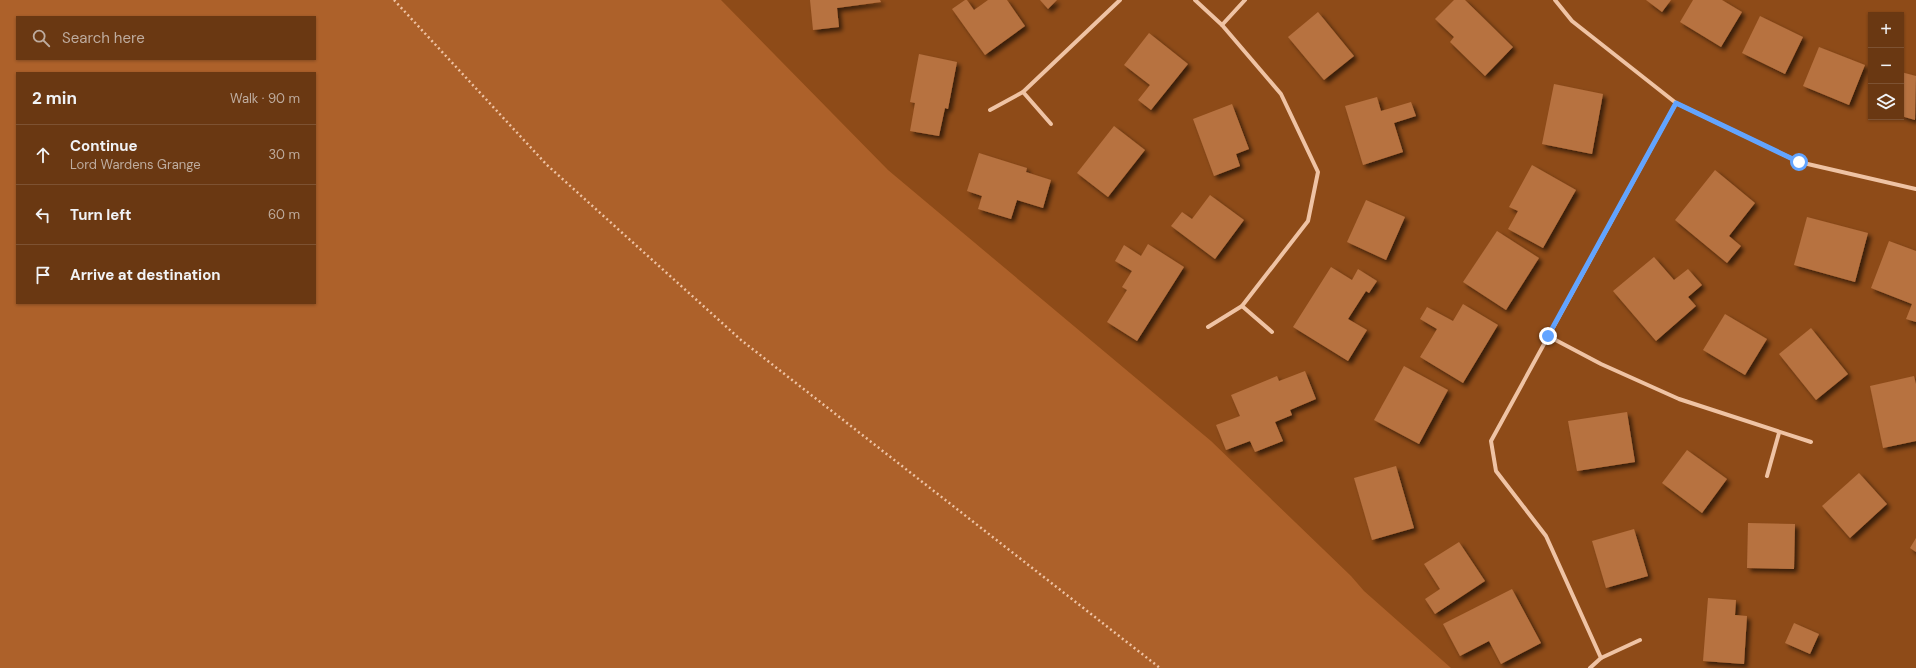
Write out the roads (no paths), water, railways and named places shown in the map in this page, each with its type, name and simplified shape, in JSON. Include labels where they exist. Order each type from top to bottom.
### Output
[{"type":"street","points":[[990,110],[1023,92],[1120,0]]},
{"type":"street","points":[[1195,0],[1222,25],[1281,94],[1318,172],[1308,221],[1242,306],[1208,327]]},
{"type":"street","points":[[1222,25],[1245,0]]},
{"type":"street","points":[[1554,0],[1572,21],[1676,103],[1799,162],[1916,189]]},
{"type":"street","points":[[1023,92],[1052,124]]},
{"type":"street","points":[[1601,658],[1546,536],[1496,471],[1491,441],[1676,103]]},
{"type":"street","points":[[1242,306],[1272,332]]},
{"type":"street","points":[[1548,336],[1601,364],[1678,398],[1779,433],[1811,442]]},
{"type":"street","points":[[1767,476],[1779,433]]},
{"type":"street","points":[[1590,668],[1601,658],[1640,640]]}]
